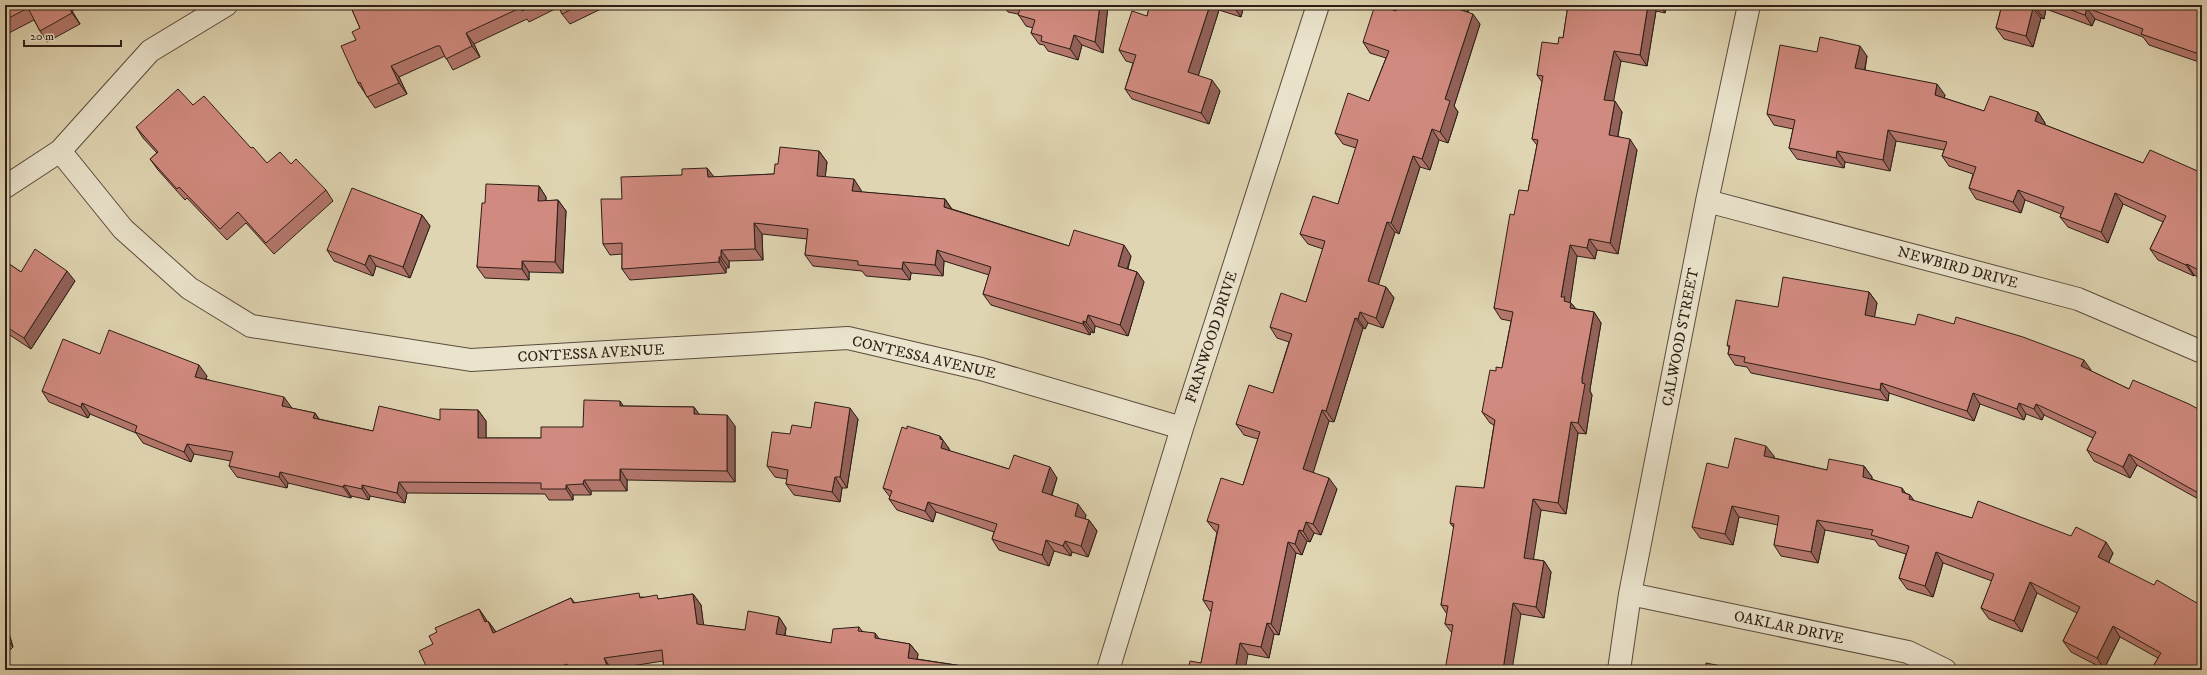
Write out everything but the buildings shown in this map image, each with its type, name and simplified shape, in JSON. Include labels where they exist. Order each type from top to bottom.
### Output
[{"type":"street","points":[[5,187],[60,151],[150,51],[226,5]]},
{"type":"street","name":"FRANWOOD DRIVE","points":[[1108,670],[1182,428],[1318,5]]},
{"type":"street","name":"CALWOOD STREET","points":[[1619,670],[1630,594],[1707,201],[1749,5]]},
{"type":"street","name":"CONTESSA AVENUE","points":[[60,151],[123,229],[189,288],[251,326],[471,360],[848,338],[981,369],[1182,428]]},
{"type":"street","name":"NEWBIRD DRIVE","points":[[1707,201],[2078,299],[2202,352]]},
{"type":"street","name":"OAKLAR DRIVE","points":[[1630,594],[1908,652],[1945,670]]}]
